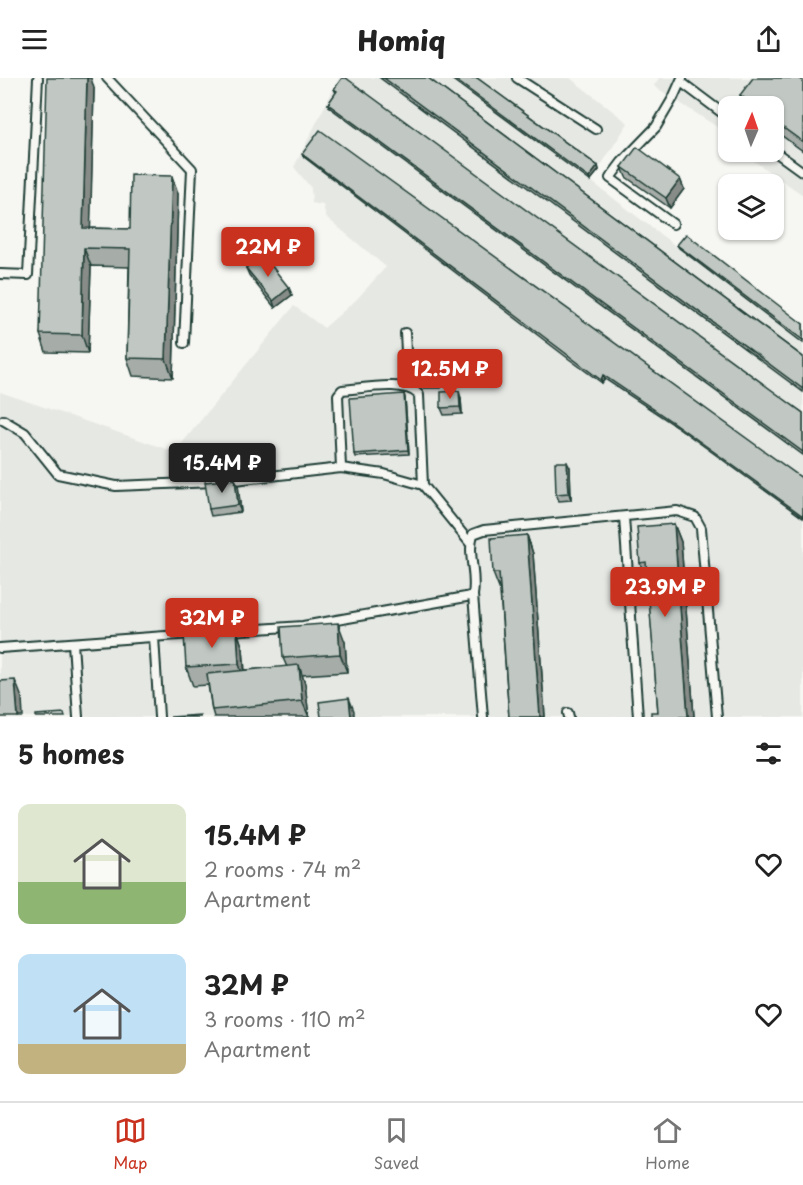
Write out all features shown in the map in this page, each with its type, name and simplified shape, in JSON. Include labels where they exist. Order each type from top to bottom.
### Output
[{"type":"lane","points":[[0,274],[28,275],[38,78]]},
{"type":"lane","points":[[107,78],[192,169],[183,343]]},
{"type":"lane","points":[[517,78],[596,129]]},
{"type":"lane","points":[[673,224],[610,178],[622,162],[656,128],[681,80],[718,109]]},
{"type":"lane","points":[[784,158],[803,172]]},
{"type":"lane","points":[[405,333],[408,388]]},
{"type":"lane","points":[[342,468],[338,395],[342,390],[398,386],[414,389],[418,395],[423,485]]},
{"type":"lane","points":[[3,420],[26,433],[58,474],[116,486],[206,483],[342,468],[384,474],[423,485],[470,543]]},
{"type":"lane","points":[[483,717],[470,543],[473,534],[483,530],[677,511],[695,517],[701,528],[717,717]]},
{"type":"lane","points":[[624,517],[638,717]]},
{"type":"lane","points":[[211,633],[303,626],[473,595]]},
{"type":"lane","points":[[0,648],[200,633]]},
{"type":"lane","points":[[154,637],[159,717]]},
{"type":"lane","points":[[73,643],[78,717]]},
{"type":"shaded area","points":[[339,78],[570,78],[628,123],[591,181],[678,248],[803,326],[803,717],[0,717],[0,392],[175,452],[294,306],[324,328],[356,300],[386,267],[326,217],[323,205],[312,203],[311,188],[294,167]]},
{"type":"shaded area","points":[[659,78],[803,78],[803,195],[784,182],[784,174],[773,174],[755,162],[784,162],[784,96],[718,96],[718,128],[654,86]]},
{"type":"building","points":[[47,78],[87,78],[83,228],[130,229],[131,175],[172,176],[166,359],[127,358],[130,249],[84,248],[82,335],[40,334]]},
{"type":"building","points":[[342,78],[346,78],[803,413],[803,452],[328,104],[337,91],[334,89]]},
{"type":"building","points":[[384,78],[428,78],[803,357],[803,389]]},
{"type":"building","points":[[453,78],[477,78],[598,166],[589,178]]},
{"type":"building","points":[[753,78],[799,78],[803,81],[803,142],[784,128],[784,96],[740,95]]},
{"type":"building","points":[[320,130],[803,479],[803,516],[603,375],[601,380],[302,154]]},
{"type":"building","points":[[637,147],[680,179],[666,198],[622,167]]},
{"type":"building","points":[[686,234],[803,324],[803,340],[677,245]]},
{"type":"building","points":[[263,255],[289,288],[273,301],[246,268]]},
{"type":"building","points":[[421,368],[439,368],[439,382],[421,382]]},
{"type":"building","points":[[459,391],[460,407],[441,408],[441,392]]},
{"type":"building","points":[[404,394],[408,450],[354,454],[350,398]]},
{"type":"building","points":[[555,462],[567,462],[569,493],[556,494]]},
{"type":"building","points":[[235,479],[238,505],[209,509],[205,482]]},
{"type":"building","points":[[674,524],[688,717],[651,717],[651,712],[658,712],[646,562],[640,563],[637,527]]},
{"type":"building","points":[[527,535],[540,717],[509,717],[499,573],[493,573],[491,538]]},
{"type":"building","points":[[338,623],[340,654],[283,658],[281,627]]},
{"type":"building","points":[[237,631],[239,664],[186,667],[184,634]]},
{"type":"building","points":[[299,665],[302,701],[212,710],[207,674]]},
{"type":"building","points":[[15,680],[18,717],[0,717],[0,681]]},
{"type":"building","points":[[349,698],[351,717],[321,717],[319,702]]},
{"type":"building","points":[[64,713],[65,717],[36,717],[36,715]]},
{"type":"building","points":[[200,715],[200,717],[170,717]]}]
